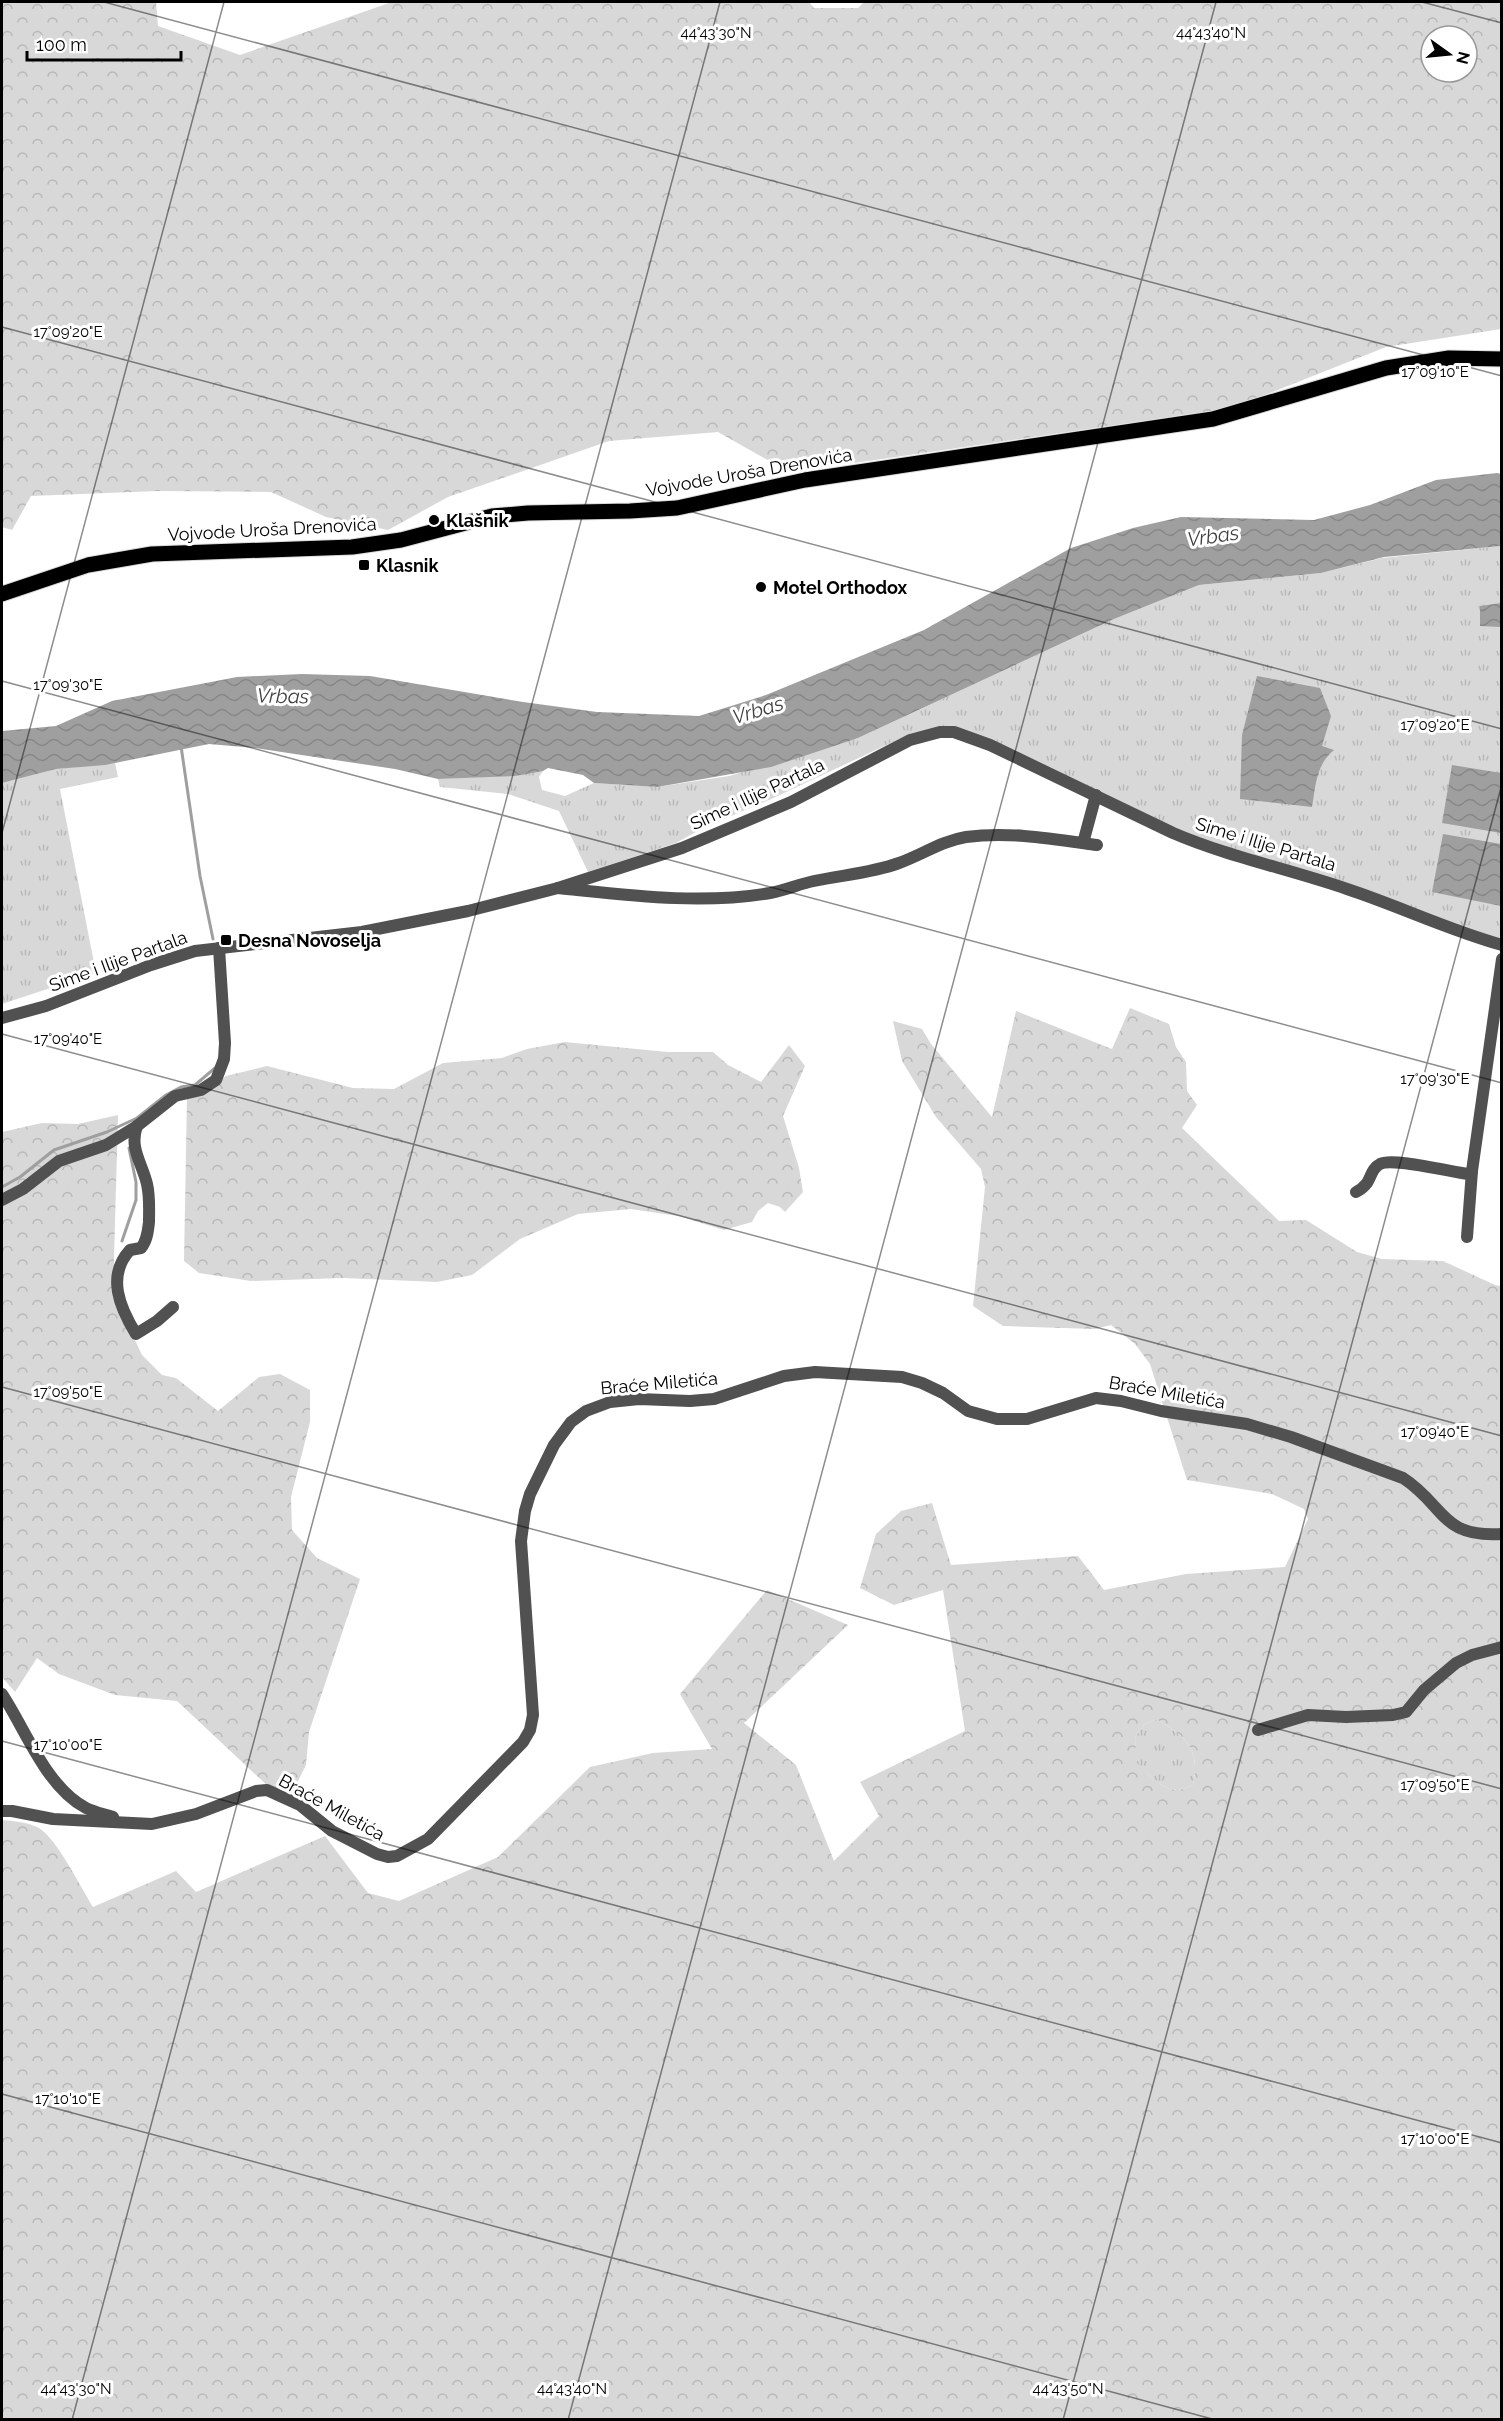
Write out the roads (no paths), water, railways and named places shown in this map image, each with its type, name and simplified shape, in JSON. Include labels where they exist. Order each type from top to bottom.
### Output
[{"type":"main road","name":"Vojvode Uroša Drenovića","points":[[2,594],[88,566],[152,554],[352,547],[401,540],[492,516],[677,508],[805,480],[1213,419],[1386,368],[1449,358],[1502,359]]},
{"type":"street","name":"Sime i Ilije Partala","points":[[2,1018],[46,1006],[172,957],[219,948],[320,938],[372,930],[468,911],[558,888],[682,849],[791,802],[910,740],[930,734],[954,732],[975,739],[1202,845],[1327,882],[1444,927],[1502,945]]},
{"type":"street","points":[[1083,843],[1096,795]]},
{"type":"street","points":[[558,888],[637,895],[742,897],[772,893],[813,881],[886,867],[930,847],[965,837],[1037,836],[1097,845]]},
{"type":"street","points":[[2,1200],[23,1190],[59,1161],[106,1145],[137,1126],[175,1096],[201,1090],[216,1080],[221,1072],[225,1044],[219,948]]},
{"type":"street","points":[[1467,1237],[1472,1171],[1502,959]]},
{"type":"street","points":[[137,1126],[133,1145],[147,1183],[150,1199],[149,1226],[146,1243],[141,1248],[130,1250],[119,1266],[117,1294],[124,1315],[136,1334],[157,1321],[173,1307]]},
{"type":"street","points":[[1356,1192],[1366,1184],[1371,1173],[1380,1164],[1393,1162],[1468,1174],[1472,1171]]},
{"type":"street","name":"Braće Miletića","points":[[131,1822],[165,1822],[226,1804],[256,1791],[267,1790],[300,1805],[332,1831],[388,1857],[407,1852],[428,1839],[523,1742],[530,1730],[533,1715],[521,1541],[525,1511],[530,1494],[554,1445],[572,1422],[586,1411],[610,1402],[714,1399],[784,1377],[815,1372],[902,1377],[944,1393],[968,1411],[997,1419],[1027,1419],[1096,1398],[1121,1401],[1161,1411],[1247,1424],[1291,1437],[1403,1478],[1412,1483],[1453,1526],[1473,1533],[1502,1534]]},
{"type":"street","points":[[1258,1730],[1308,1715],[1346,1717],[1398,1714],[1412,1707],[1424,1690],[1463,1659],[1502,1647]]},
{"type":"street","points":[[2,1694],[46,1768],[60,1785],[87,1808],[131,1822]]},
{"type":"street","points":[[2,1811],[53,1819],[131,1822]]},
{"type":"water","name":"Vrbas","points":[[1501,474],[1501,546],[1384,557],[1321,573],[1199,585],[1114,619],[858,738],[771,767],[657,787],[594,783],[583,775],[548,768],[515,776],[438,779],[395,769],[255,748],[209,744],[105,765],[56,769],[2,783],[2,731],[56,726],[112,701],[237,677],[302,674],[370,676],[597,712],[699,716],[766,695],[924,630],[1071,548],[1133,528],[1181,517],[1314,520],[1370,505],[1436,480]]},
{"type":"water","points":[[1501,603],[1501,627],[1480,626],[1480,606]]},
{"type":"water","points":[[1257,676],[1320,688],[1331,716],[1322,746],[1334,750],[1320,769],[1312,807],[1240,799],[1242,735]]},
{"type":"water","points":[[1452,765],[1501,773],[1501,833],[1442,823]]},
{"type":"water","points":[[1443,834],[1501,844],[1501,906],[1432,892]]},
{"type":"waterway","points":[[181,746],[200,876],[213,939]]},
{"type":"waterway","points":[[2,1187],[20,1177],[54,1150],[107,1132],[137,1118],[166,1095],[181,1087],[195,1085],[215,1068]]},
{"type":"waterway","points":[[122,1241],[136,1200],[136,1182],[129,1148]]},
{"type":"place","name":"Klašnik","points":[[434,520]]},
{"type":"place","name":"Klasnik","points":[[364,565]]},
{"type":"place","name":"Motel Orthodox","points":[[761,587]]},
{"type":"place","name":"Desna Novoselja","points":[[226,940]]}]
